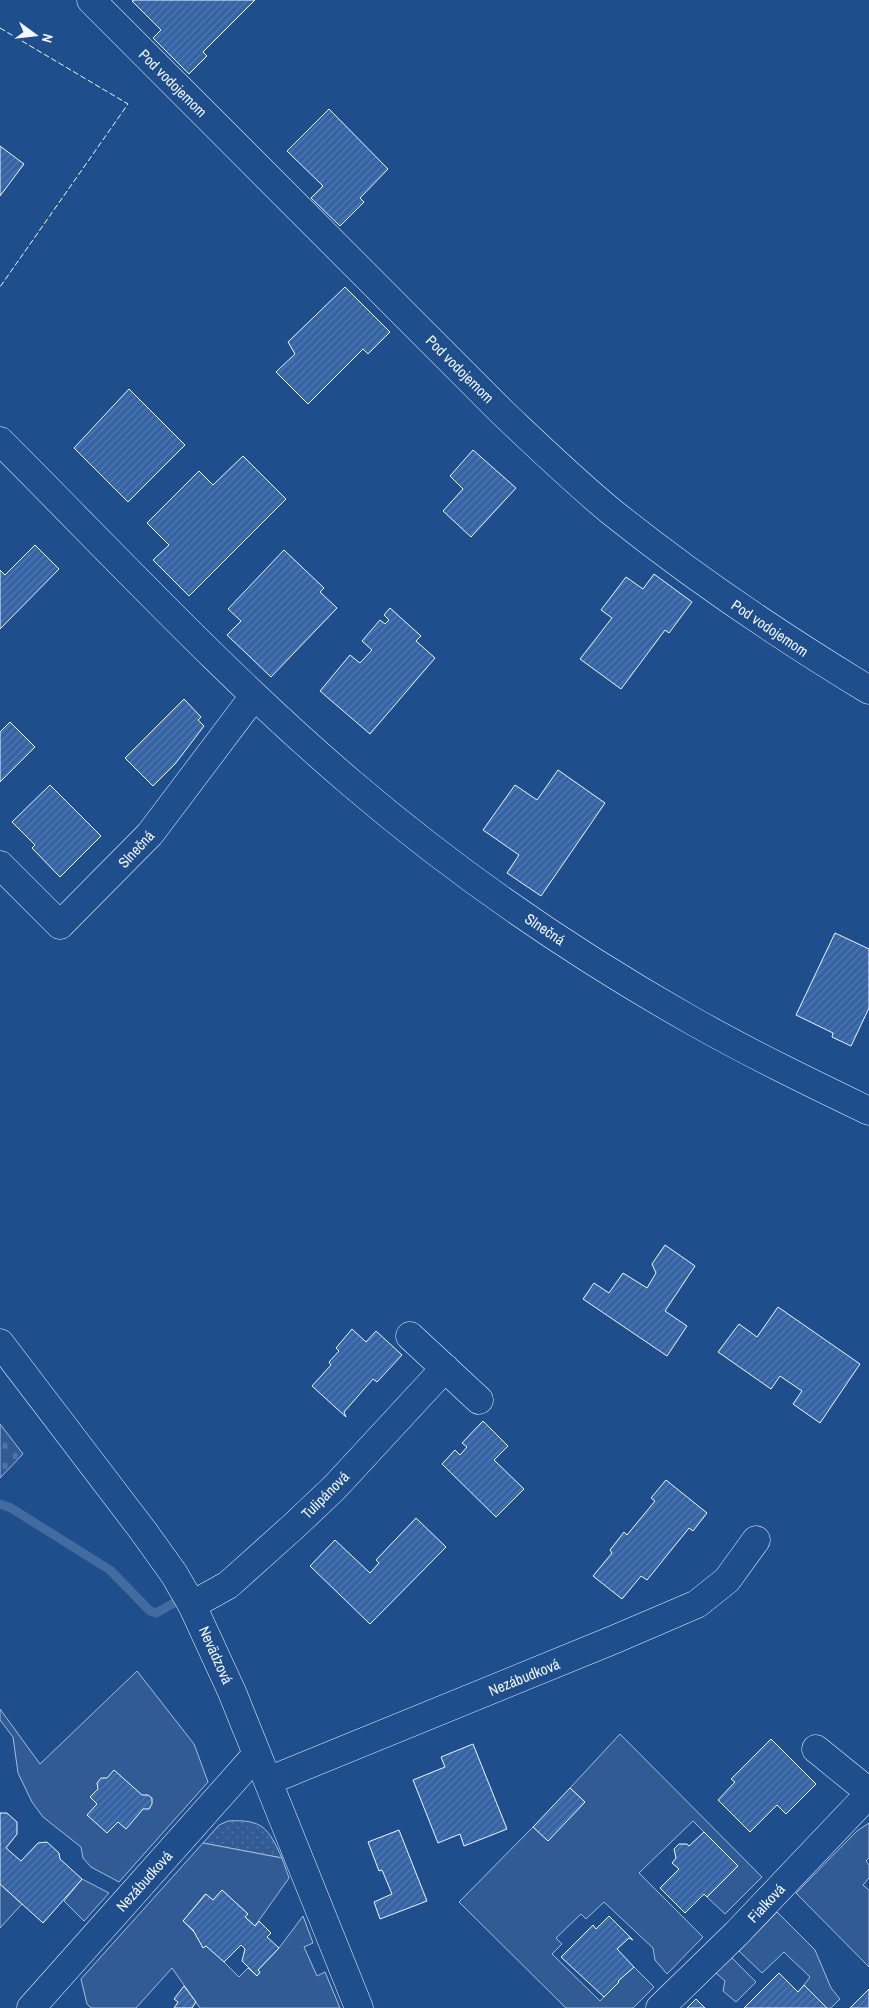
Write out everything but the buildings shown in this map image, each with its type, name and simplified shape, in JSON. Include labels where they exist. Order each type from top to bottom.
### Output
[{"type":"street","name":"Pod vodojemom","points":[[91,0],[503,413],[566,472],[612,512],[710,588],[804,651],[869,690]]},
{"type":"street","name":"Slnečná","points":[[0,441],[254,696],[380,807],[497,896],[555,936],[691,1021],[869,1111]]},
{"type":"street","name":"Slnečná","points":[[0,865],[60,925],[150,834],[254,696]]},
{"type":"street","points":[[410,1336],[479,1400]]},
{"type":"street","name":"Nevädzová","points":[[0,1343],[144,1532],[174,1574],[192,1605],[232,1692],[360,2008]]},
{"type":"street","name":"Tulipánová","points":[[192,1605],[228,1585],[295,1525],[335,1487],[445,1368]]},
{"type":"street","name":"Nezábudková","points":[[268,1781],[697,1604],[727,1580],[756,1540]]},
{"type":"street","name":"Fialková","points":[[660,2008],[736,1934],[869,1793],[816,1749]]},
{"type":"street","name":"Nezábudková","points":[[31,2008],[257,1754]]},
{"type":"green space","points":[[0,1424],[23,1454],[0,1478]]},
{"type":"green space","points":[[228,1821],[249,1822],[263,1828],[273,1839],[282,1858],[203,1843],[219,1825]]},
{"type":"shaded area","points":[[137,1671],[194,1744],[208,1782],[119,1882],[91,1867],[83,1858],[81,1847],[43,1817],[32,1802],[18,1773],[13,1737],[0,1720],[0,1709],[40,1764]]},
{"type":"shaded area","points":[[620,1734],[762,1877],[725,1914],[707,1897],[738,1866],[693,1821],[639,1873],[703,1937],[667,1974],[655,1960],[653,1948],[604,1902],[586,1919],[581,1914],[556,1938],[562,1944],[552,1954],[600,2001],[634,1967],[654,1987],[633,2008],[566,2008],[459,1902],[533,1827],[548,1840],[585,1802],[570,1788]]},
{"type":"shaded area","points":[[869,1823],[869,1858],[866,1861],[869,1865],[869,1878],[863,1885],[869,1890],[869,1967],[796,1893],[857,1831]]},
{"type":"shaded area","points":[[203,1843],[282,1858],[289,1878],[255,1926],[245,1917],[248,1914],[222,1890],[213,1900],[205,1894],[183,1921],[239,1977],[248,1968],[257,1976],[260,1972],[258,1970],[279,1948],[303,1916],[313,1943],[304,1947],[317,1976],[325,1972],[340,2008],[200,2008],[172,1968],[136,2008],[91,2008],[87,2004],[81,1979]]},
{"type":"shaded area","points":[[82,1879],[109,1893],[84,1921],[64,1901]]},
{"type":"shaded area","points":[[0,1884],[22,1904],[0,1928]]},
{"type":"shaded area","points":[[777,1912],[815,1950],[831,1988],[840,1999],[831,2008],[827,2008],[804,1985],[810,1977],[784,1952],[762,1973],[739,1951]]},
{"type":"shaded area","points":[[731,1957],[756,1982],[736,2002],[723,1991],[725,1981],[716,1973]]},
{"type":"waterway","points":[[0,1504],[11,1508],[110,1570],[150,1611],[156,1613],[174,1603]]},
{"type":"fence","points":[[0,28],[128,104],[0,287]]}]
